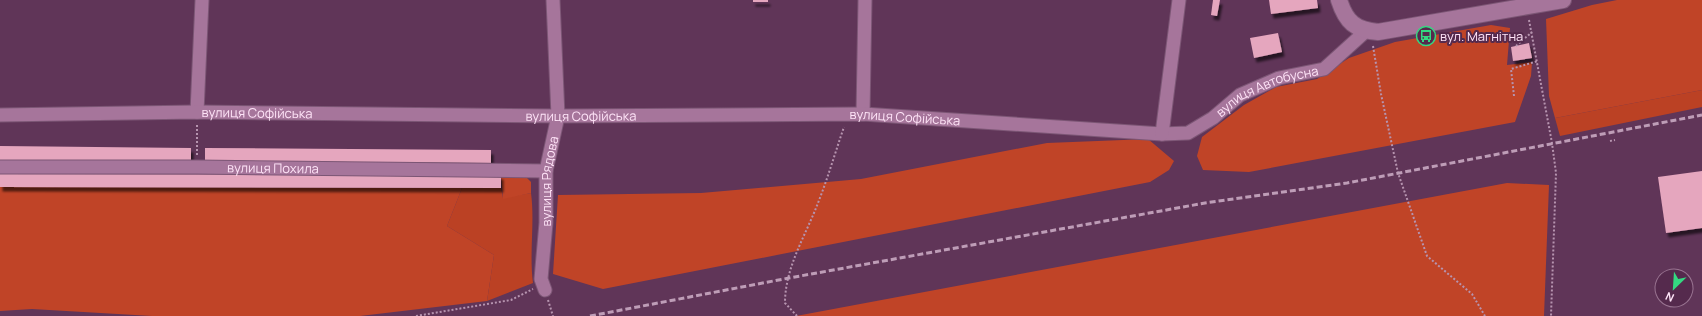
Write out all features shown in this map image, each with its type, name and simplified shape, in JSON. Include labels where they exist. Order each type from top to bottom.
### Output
[{"type":"street","points":[[198,112],[202,0]]},
{"type":"street","name":"вулиця Рядова","points":[[543,284],[546,223],[546,172],[558,116],[553,0]]},
{"type":"street","points":[[856,114],[865,0]]},
{"type":"street","points":[[1162,134],[1179,0]]},
{"type":"street","points":[[1339,0],[1346,17],[1360,28],[1378,32],[1563,0]]},
{"type":"street","name":"вулиця Автобусна","points":[[1162,134],[1188,133],[1213,118],[1240,95],[1279,78],[1324,69],[1360,28]]},
{"type":"street","name":"вулиця Софійська","points":[[0,115],[198,112],[558,116],[856,114],[1162,134]]},
{"type":"street","name":"вулиця Похила","points":[[0,167],[197,166],[546,172]]},
{"type":"path","points":[[1526,7],[1538,61],[1556,174],[1551,316]]},
{"type":"path","points":[[1516,46],[1532,32]]},
{"type":"path","points":[[1373,46],[1381,94],[1398,173],[1427,256],[1472,294],[1485,316]]},
{"type":"path","points":[[1514,96],[1511,69],[1538,61]]},
{"type":"path","points":[[197,166],[198,112]]},
{"type":"path","points":[[797,316],[785,303],[785,291],[792,264],[856,114]]},
{"type":"path","points":[[1610,141],[1615,140]]},
{"type":"path","points":[[416,316],[512,300],[543,284],[553,316]]},
{"type":"shaded area","points":[[1617,0],[1702,0],[1702,90],[1555,118],[1549,96],[1546,19],[1592,5]]},
{"type":"shaded area","points":[[1491,25],[1510,28],[1507,65],[1532,62],[1531,76],[1515,122],[1249,172],[1203,170],[1197,156],[1202,137],[1244,105],[1276,87],[1317,79],[1349,58],[1395,42]]},
{"type":"shaded area","points":[[1702,90],[1702,107],[1560,136],[1555,118]]},
{"type":"shaded area","points":[[1148,139],[1174,161],[1169,170],[1150,182],[603,289],[553,274],[558,195],[701,193],[861,179],[1047,143]]},
{"type":"shaded area","points":[[523,174],[531,182],[531,193],[503,199],[501,175]]},
{"type":"shaded area","points":[[1507,183],[1549,185],[1544,316],[796,316]]},
{"type":"shaded area","points":[[0,187],[462,188],[447,226],[494,255],[487,301],[360,316],[152,316],[32,309],[0,311]]},
{"type":"shaded area","points":[[462,188],[501,188],[503,198],[531,193],[533,283],[487,301],[494,255],[447,226]]},
{"type":"building","points":[[753,0],[768,0],[768,2],[753,2]]},
{"type":"building","points":[[1213,0],[1220,0],[1217,16],[1211,15]]},
{"type":"building","points":[[1269,0],[1317,0],[1318,8],[1271,14]]},
{"type":"building","points":[[1278,33],[1282,52],[1254,58],[1250,38]]},
{"type":"building","points":[[1529,43],[1532,58],[1513,61],[1511,47]]},
{"type":"building","points":[[0,146],[191,148],[191,162],[0,161]]},
{"type":"building","points":[[205,148],[491,150],[491,163],[205,161]]},
{"type":"building","points":[[1702,171],[1702,228],[1666,233],[1658,177]]},
{"type":"building","points":[[0,174],[501,175],[501,188],[0,187]]},
{"type":"railway","points":[[590,316],[789,278],[1205,203],[1347,183],[1702,115]]},
{"type":"place","name":"вул. Магнітна","points":[[1426,36]]}]
